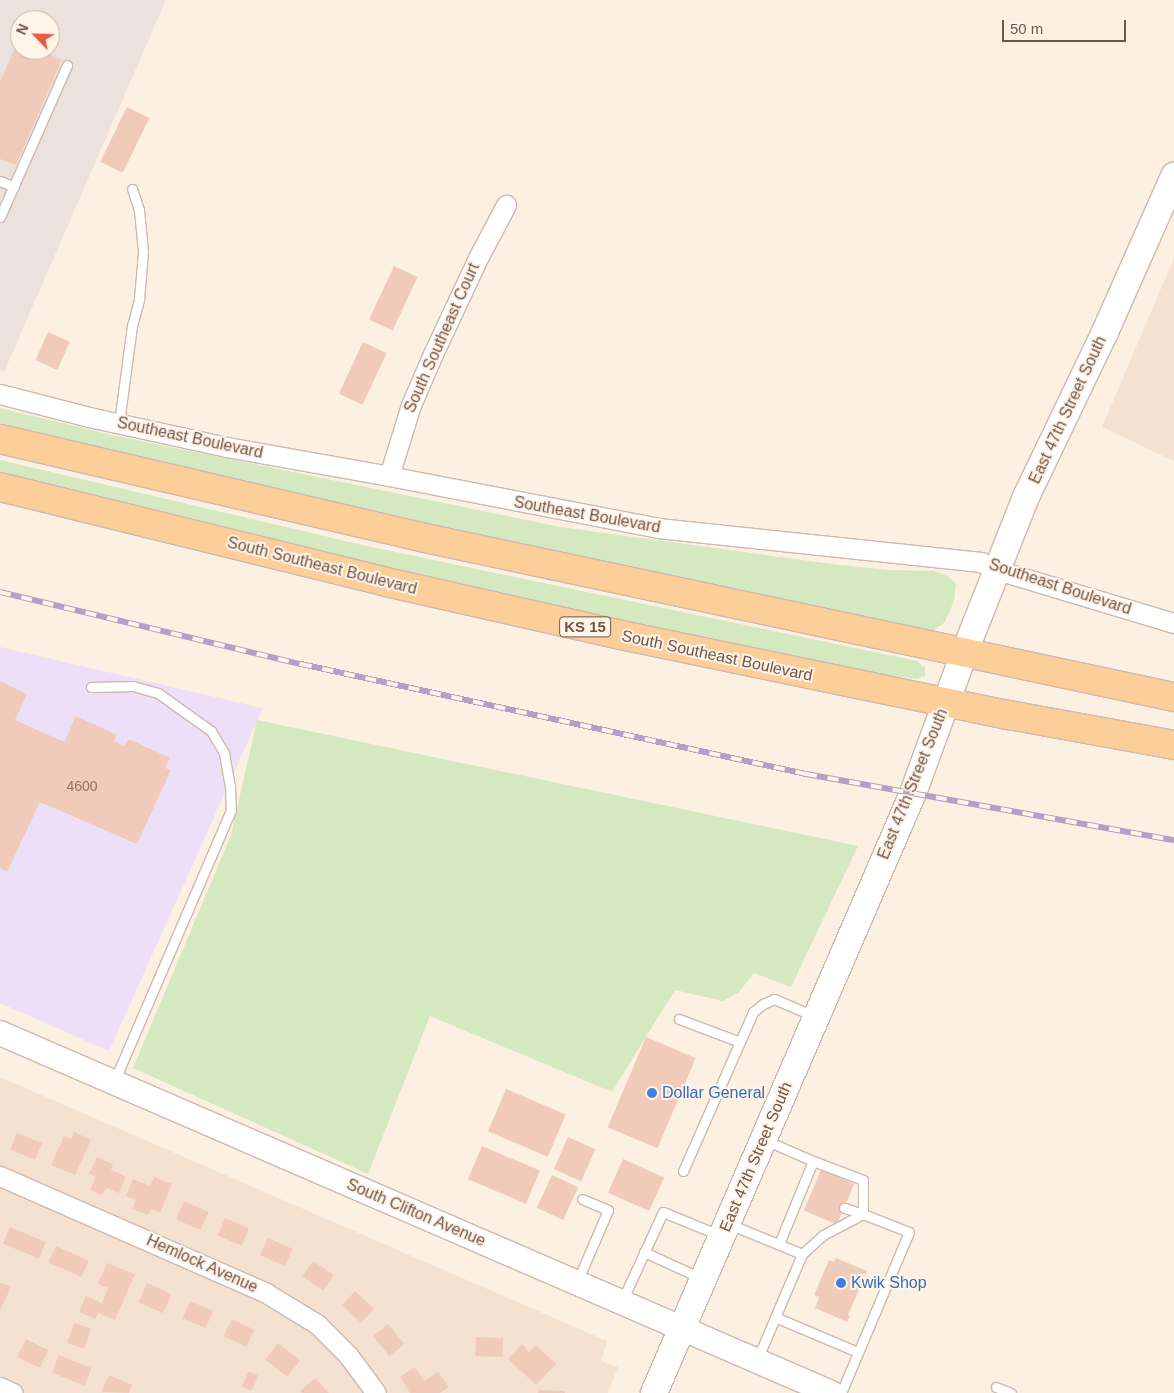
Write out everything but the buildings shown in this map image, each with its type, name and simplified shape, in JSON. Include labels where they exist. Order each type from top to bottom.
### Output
[{"type":"main road","name":"East 47th Street South","points":[[654,1393],[913,793],[965,651],[1026,497],[1105,332],[1174,176]]},
{"type":"main road","points":[[0,439],[425,538],[965,651],[1174,697]]},
{"type":"main road","name":"South Southeast Boulevard","points":[[0,487],[386,582],[640,640],[946,703],[1174,745]]},
{"type":"street","name":"South Southeast Court","points":[[388,476],[411,405],[433,354],[479,256],[506,205]]},
{"type":"street","name":"Southeast Boulevard","points":[[0,394],[227,447],[658,528],[982,562],[997,570],[1174,623]]},
{"type":"street","name":"South Clifton Avenue","points":[[0,1033],[831,1393]]},
{"type":"street","name":"Hemlock Avenue","points":[[0,1176],[266,1293],[317,1324],[348,1355],[376,1393]]},
{"type":"street","points":[[0,1387],[13,1393]]},
{"type":"lane","points":[[0,218],[67,64]]},
{"type":"lane","points":[[0,181],[14,187]]},
{"type":"lane","points":[[119,423],[129,344],[139,299],[143,252],[139,210],[132,189]]},
{"type":"lane","points":[[91,687],[133,686],[158,693],[211,731],[224,753],[230,786],[231,810],[114,1082]]},
{"type":"lane","points":[[683,1170],[753,1012],[763,1004],[774,999],[816,1017]]},
{"type":"lane","points":[[679,1019],[740,1042]]},
{"type":"lane","points":[[763,1140],[863,1180],[863,1214]]},
{"type":"lane","points":[[779,1244],[813,1161]]},
{"type":"lane","points":[[802,1189],[812,1193]]},
{"type":"lane","points":[[577,1282],[608,1210],[582,1199]]},
{"type":"lane","points":[[841,1393],[910,1232],[844,1208]]},
{"type":"lane","points":[[621,1302],[663,1212],[779,1244],[802,1254]]},
{"type":"lane","points":[[756,1360],[802,1254],[823,1234],[863,1214]]},
{"type":"lane","points":[[644,1252],[703,1279]]},
{"type":"lane","points":[[775,1317],[858,1352]]},
{"type":"lane","points":[[996,1387],[1010,1393]]},
{"type":"shaded area","points":[[0,0],[166,0],[4,372],[0,371]]},
{"type":"shaded area","points":[[1174,258],[1174,461],[1102,427]]},
{"type":"shaded area","points":[[0,647],[263,708],[109,1051],[0,1003]]},
{"type":"shaded area","points":[[0,1077],[607,1341],[601,1361],[618,1367],[608,1393],[0,1393]]},
{"type":"green space","points":[[0,408],[112,435],[561,527],[839,565],[891,570],[933,571],[946,575],[956,583],[954,601],[945,622],[933,631],[805,608],[592,563],[0,429]]},
{"type":"green space","points":[[0,460],[367,546],[917,661],[925,668],[925,676],[917,679],[886,675],[389,571],[0,478]]},
{"type":"green space","points":[[257,720],[858,846],[791,987],[754,973],[739,992],[723,1001],[675,990],[612,1092],[430,1016],[368,1174],[133,1068],[231,835]]},
{"type":"railway","points":[[0,592],[301,664],[806,774],[1174,840]]},
{"type":"place","name":"Dollar General","points":[[652,1093]]},
{"type":"place","name":"Kwik Shop","points":[[841,1283]]}]
